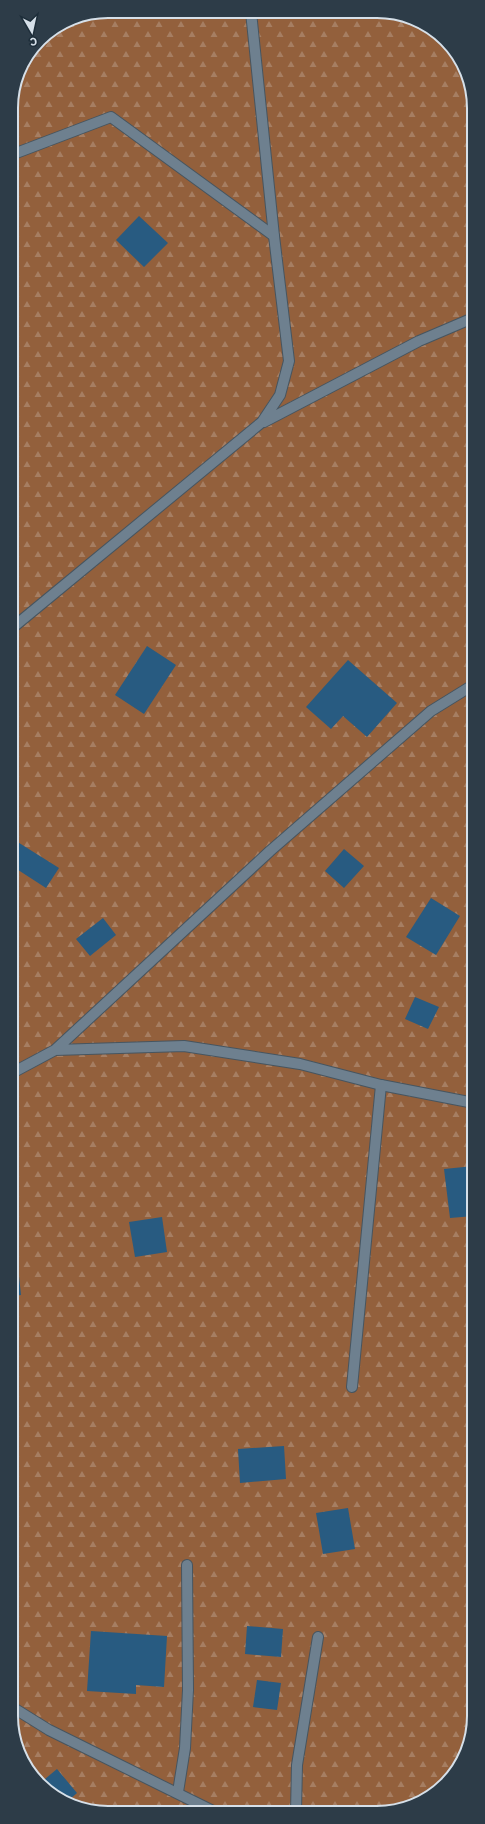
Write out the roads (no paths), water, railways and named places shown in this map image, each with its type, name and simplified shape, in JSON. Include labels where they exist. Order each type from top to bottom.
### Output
[{"type":"street","points":[[252,18],[274,236],[289,361],[280,395],[262,422]]},
{"type":"street","points":[[18,152],[111,117],[274,236]]},
{"type":"street","points":[[18,623],[262,422],[419,341],[467,321]]},
{"type":"street","points":[[18,1070],[56,1050],[288,835],[431,711],[467,689]]},
{"type":"street","points":[[56,1050],[184,1046],[300,1064],[381,1085],[467,1102]]},
{"type":"street","points":[[352,1387],[381,1085]]},
{"type":"street","points":[[178,1792],[185,1748],[188,1690],[187,1565]]},
{"type":"street","points":[[296,1806],[297,1765],[318,1637]]},
{"type":"street","points":[[18,1710],[49,1730],[204,1806]]}]
